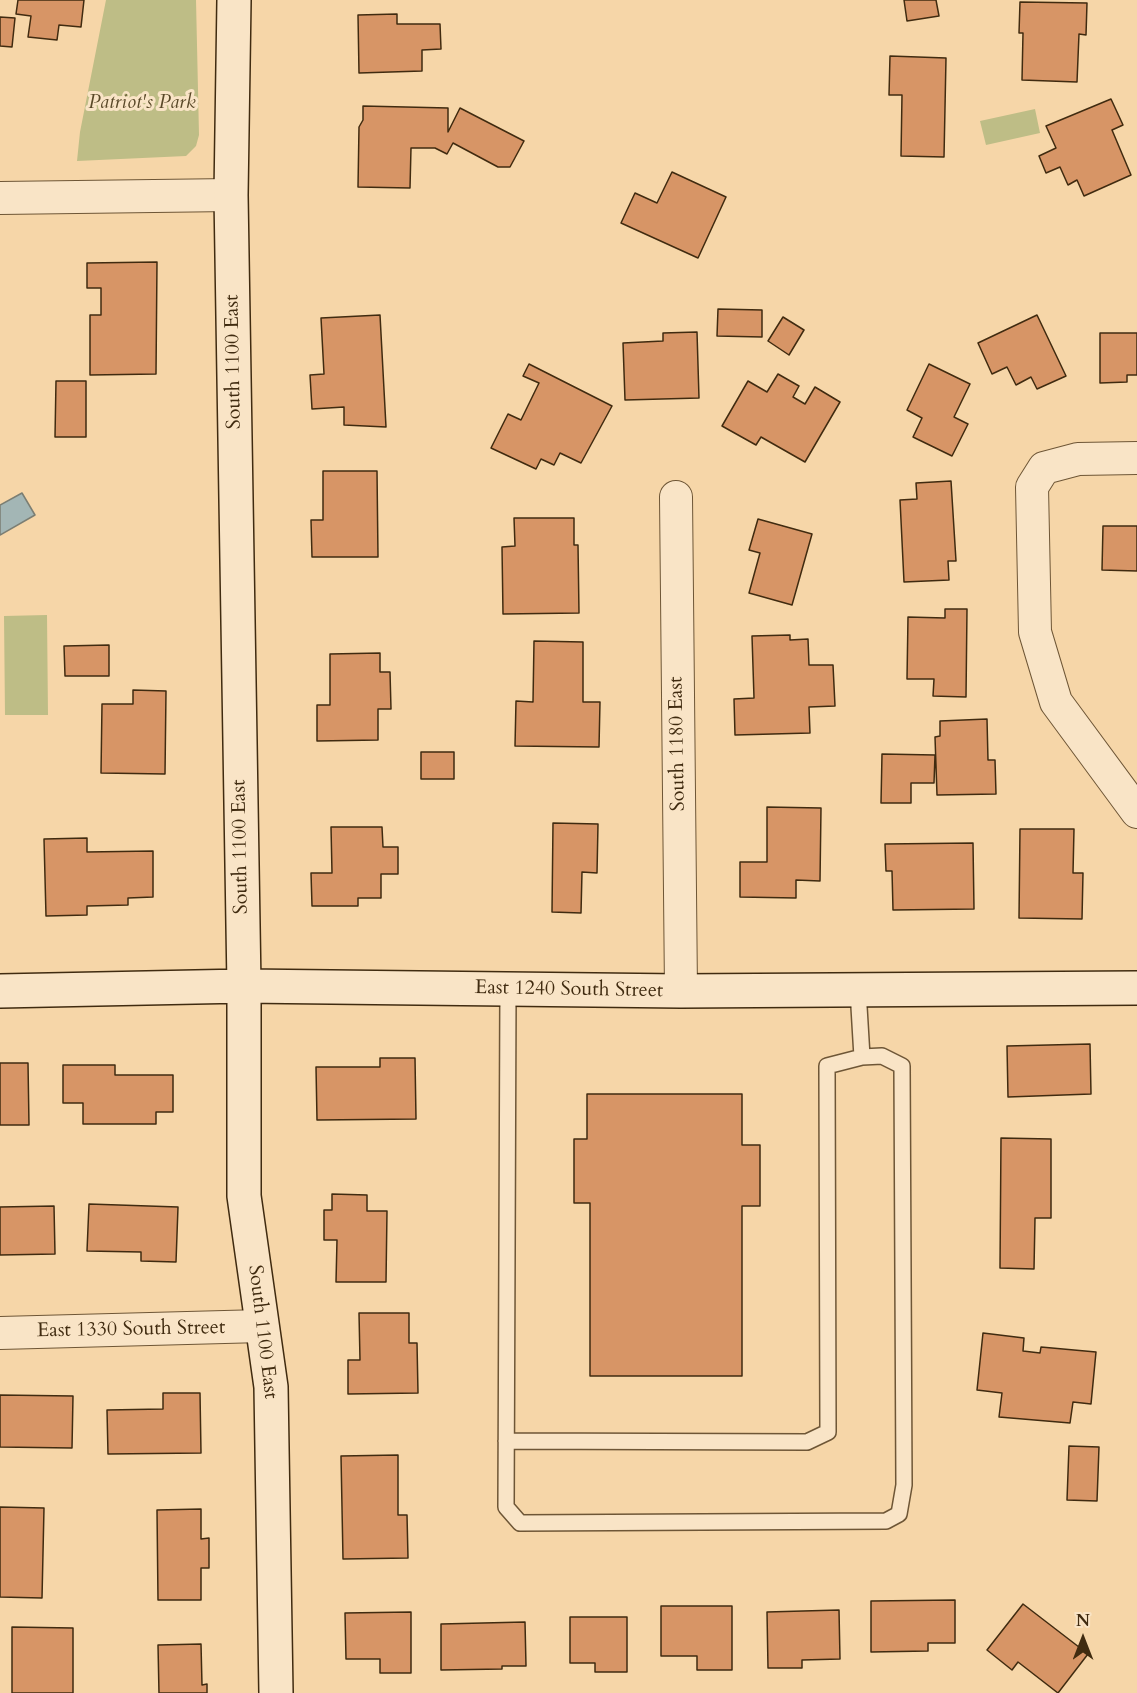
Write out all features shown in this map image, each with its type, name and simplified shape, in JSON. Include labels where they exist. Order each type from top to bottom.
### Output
[{"type":"street","name":"South 1100 East","points":[[234,0],[231,195],[244,986],[244,1196],[271,1387],[276,1693]]},
{"type":"street","points":[[0,198],[231,195]]},
{"type":"street","points":[[1137,458],[1078,459],[1044,468],[1032,487],[1035,632],[1056,702],[1137,812]]},
{"type":"street","name":"South 1180 East","points":[[676,497],[681,991]]},
{"type":"street","name":"East 1240 South Street","points":[[0,991],[244,986],[681,991],[1137,988]]},
{"type":"street","name":"East 1330 South Street","points":[[0,1333],[262,1326]]},
{"type":"lane","points":[[506,1441],[807,1442],[828,1432],[827,1066],[862,1057],[882,1056],[902,1066],[904,1485],[900,1514],[886,1521],[520,1523],[506,1507],[506,1441],[508,990]]},
{"type":"lane","points":[[858,990],[862,1057]]},
{"type":"green space","name":"Patriot's Park","points":[[106,0],[196,0],[199,135],[196,146],[186,156],[77,161],[80,132]]},
{"type":"green space","points":[[1035,109],[1040,133],[986,145],[980,121]]},
{"type":"green space","points":[[47,615],[48,715],[5,715],[4,616]]},
{"type":"shaded area","points":[[22,493],[35,515],[0,535],[0,505]]},
{"type":"building","points":[[18,0],[84,0],[81,27],[59,25],[57,40],[28,37],[31,16],[16,14]]},
{"type":"building","points":[[904,0],[936,0],[939,16],[907,21]]},
{"type":"building","points":[[1020,2],[1087,3],[1086,35],[1079,34],[1077,82],[1022,80],[1023,33],[1019,33]]},
{"type":"building","points":[[397,14],[397,24],[440,24],[441,49],[422,50],[422,71],[359,73],[358,15]]},
{"type":"building","points":[[0,17],[15,18],[12,47],[0,46]]},
{"type":"building","points":[[890,56],[946,58],[944,157],[901,156],[902,95],[889,95]]},
{"type":"building","points":[[1111,99],[1123,125],[1112,130],[1131,175],[1084,196],[1077,180],[1068,185],[1060,167],[1046,173],[1039,156],[1056,148],[1046,126]]},
{"type":"building","points":[[363,106],[448,108],[448,132],[460,108],[524,141],[510,167],[498,167],[453,143],[447,154],[435,148],[411,148],[410,188],[358,187],[359,127],[363,120]]},
{"type":"building","points":[[672,172],[726,197],[698,258],[621,223],[635,193],[657,203]]},
{"type":"building","points":[[157,262],[156,374],[90,375],[90,315],[101,315],[101,288],[87,288],[87,263]]},
{"type":"building","points":[[718,309],[762,310],[762,337],[717,336]]},
{"type":"building","points":[[380,315],[386,427],[344,425],[344,407],[312,409],[310,375],[324,374],[321,318]]},
{"type":"building","points":[[1037,315],[1066,376],[1037,389],[1031,377],[1016,385],[1007,367],[992,374],[978,343]]},
{"type":"building","points":[[783,317],[804,330],[789,355],[768,341]]},
{"type":"building","points":[[697,332],[699,398],[625,400],[623,343],[663,341],[663,333]]},
{"type":"building","points":[[1100,333],[1137,333],[1137,375],[1127,375],[1127,382],[1100,383]]},
{"type":"building","points":[[529,364],[612,406],[581,463],[560,453],[554,465],[541,459],[536,469],[491,448],[508,414],[521,420],[539,383],[523,376]]},
{"type":"building","points":[[929,364],[970,384],[954,417],[968,424],[952,456],[913,437],[922,418],[907,410]]},
{"type":"building","points":[[778,374],[799,386],[793,397],[805,404],[815,387],[840,402],[805,462],[761,437],[756,445],[722,426],[748,381],[767,392]]},
{"type":"building","points":[[56,381],[86,381],[86,437],[55,437]]},
{"type":"building","points":[[323,471],[377,471],[378,557],[312,557],[311,520],[323,520]]},
{"type":"building","points":[[951,481],[956,561],[948,561],[949,580],[904,582],[900,500],[917,499],[916,483]]},
{"type":"building","points":[[514,518],[574,518],[574,545],[578,545],[579,613],[503,614],[502,547],[515,546]]},
{"type":"building","points":[[758,519],[812,534],[792,605],[749,593],[760,553],[749,550]]},
{"type":"building","points":[[1103,526],[1137,526],[1137,571],[1102,570]]},
{"type":"building","points":[[945,609],[967,609],[966,697],[933,696],[934,679],[907,679],[908,617],[945,618]]},
{"type":"building","points":[[790,635],[790,640],[808,639],[809,665],[833,665],[835,706],[809,707],[810,733],[735,735],[734,699],[754,698],[752,636]]},
{"type":"building","points":[[534,641],[583,642],[583,702],[600,702],[599,747],[515,746],[516,701],[533,702]]},
{"type":"building","points":[[109,645],[109,676],[65,676],[64,646]]},
{"type":"building","points":[[380,653],[380,672],[390,672],[391,709],[378,709],[378,740],[317,741],[317,705],[330,705],[330,654]]},
{"type":"building","points":[[133,690],[166,691],[165,774],[101,773],[102,704],[133,704]]},
{"type":"building","points":[[987,719],[988,760],[995,760],[996,794],[937,795],[935,737],[940,736],[940,721]]},
{"type":"building","points":[[421,752],[454,752],[454,779],[421,779]]},
{"type":"building","points":[[882,754],[935,755],[934,783],[911,783],[911,803],[881,803]]},
{"type":"building","points":[[767,807],[821,808],[820,881],[796,880],[796,898],[740,897],[740,862],[767,862]]},
{"type":"building","points":[[553,823],[598,824],[597,873],[582,872],[581,913],[552,912]]},
{"type":"building","points":[[331,827],[382,827],[383,847],[398,847],[398,874],[381,874],[381,898],[358,898],[358,906],[312,906],[311,873],[332,873]]},
{"type":"building","points":[[1020,829],[1074,829],[1073,873],[1083,873],[1082,919],[1019,918]]},
{"type":"building","points":[[87,838],[87,852],[153,851],[153,897],[128,898],[128,905],[87,906],[87,915],[46,916],[44,839]]},
{"type":"building","points":[[973,843],[974,909],[893,910],[892,871],[886,871],[885,844]]},
{"type":"building","points":[[1090,1044],[1091,1094],[1008,1097],[1007,1046]]},
{"type":"building","points":[[380,1058],[415,1058],[416,1119],[317,1120],[316,1067],[380,1067]]},
{"type":"building","points":[[0,1063],[28,1063],[29,1125],[0,1125]]},
{"type":"building","points":[[63,1065],[115,1065],[115,1075],[173,1075],[173,1112],[156,1112],[156,1124],[83,1124],[83,1103],[63,1103]]},
{"type":"building","points":[[587,1094],[742,1094],[742,1145],[760,1145],[760,1206],[742,1206],[742,1376],[590,1376],[590,1203],[574,1203],[574,1139],[587,1139]]},
{"type":"building","points":[[1001,1138],[1051,1139],[1051,1218],[1035,1218],[1034,1269],[1000,1268]]},
{"type":"building","points":[[332,1194],[367,1195],[367,1211],[387,1211],[386,1282],[336,1282],[337,1240],[324,1240],[324,1210],[332,1210]]},
{"type":"building","points":[[89,1204],[178,1207],[176,1262],[141,1261],[141,1252],[87,1251]]},
{"type":"building","points":[[54,1206],[55,1254],[0,1255],[0,1207]]},
{"type":"building","points":[[359,1313],[409,1313],[409,1343],[417,1343],[418,1393],[348,1394],[348,1360],[360,1360]]},
{"type":"building","points":[[983,1333],[1024,1338],[1023,1351],[1040,1353],[1041,1347],[1096,1352],[1091,1404],[1073,1402],[1070,1423],[999,1417],[1002,1393],[977,1390]]},
{"type":"building","points":[[163,1393],[200,1393],[201,1453],[108,1454],[107,1410],[163,1409]]},
{"type":"building","points":[[0,1395],[73,1396],[72,1448],[0,1447]]},
{"type":"building","points":[[1069,1446],[1099,1447],[1097,1501],[1067,1500]]},
{"type":"building","points":[[398,1455],[398,1515],[407,1515],[408,1558],[343,1559],[341,1456]]},
{"type":"building","points":[[0,1507],[44,1508],[42,1598],[0,1597]]},
{"type":"building","points":[[201,1509],[201,1539],[209,1538],[209,1568],[201,1568],[201,1600],[158,1600],[157,1510]]},
{"type":"building","points":[[955,1600],[955,1643],[928,1643],[928,1651],[871,1652],[871,1601]]},
{"type":"building","points":[[1023,1604],[1088,1654],[1058,1693],[1018,1662],[1012,1670],[987,1650]]},
{"type":"building","points":[[661,1606],[732,1606],[732,1670],[697,1670],[697,1656],[661,1656]]},
{"type":"building","points":[[839,1610],[840,1659],[802,1660],[802,1668],[768,1668],[767,1612]]},
{"type":"building","points":[[411,1612],[411,1673],[380,1673],[380,1659],[346,1659],[345,1613]]},
{"type":"building","points":[[570,1617],[627,1617],[627,1672],[595,1672],[595,1663],[570,1663]]},
{"type":"building","points":[[525,1622],[526,1666],[502,1666],[502,1669],[441,1670],[441,1624]]},
{"type":"building","points":[[12,1627],[73,1628],[73,1693],[12,1693]]},
{"type":"building","points":[[201,1644],[202,1685],[207,1684],[207,1693],[159,1693],[158,1645]]}]
